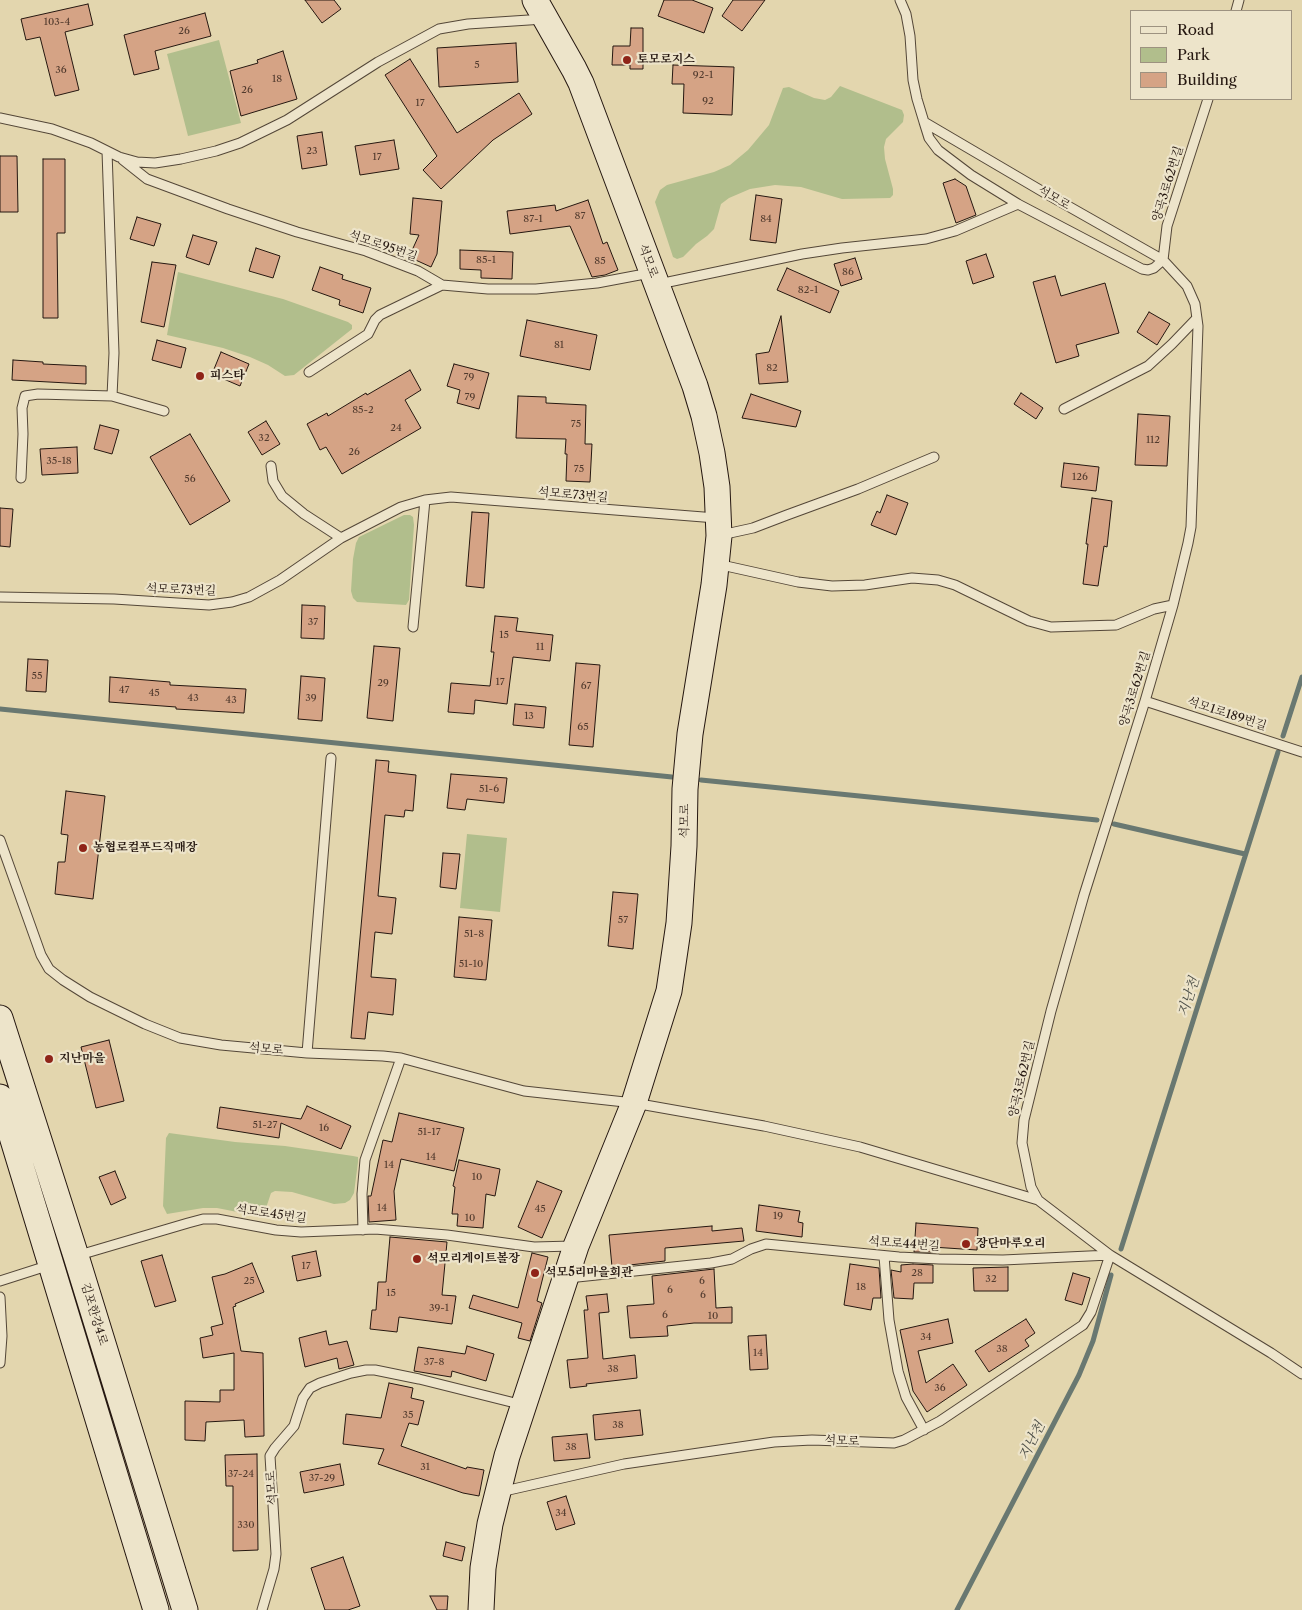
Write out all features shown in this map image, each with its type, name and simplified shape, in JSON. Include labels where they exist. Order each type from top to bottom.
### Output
[{"type":"street","name":"석모로","points":[[481,1610],[483,1568],[490,1524],[507,1456],[576,1246],[634,1103],[669,991],[675,959],[690,734],[717,564],[717,487],[704,416],[695,386],[580,83],[541,10]]},
{"type":"street","name":"김포한강4로","points":[[0,1018],[156,1610]]},
{"type":"street","name":"김포한강4로","points":[[0,1097],[64,1260],[185,1610]]},
{"type":"lane","points":[[900,0],[906,14],[910,36],[916,99],[929,138],[938,150],[971,175],[1018,204],[1142,269],[1154,268],[1163,260]]},
{"type":"lane","name":"석모로95번길","points":[[0,118],[52,129],[119,157],[137,162],[154,163],[216,151],[240,143],[287,120],[378,62],[438,29],[541,10]]},
{"type":"lane","name":"양곡3로62번길","points":[[1038,1200],[1031,1187],[1022,1143],[1024,1120],[1051,1011],[1084,895],[1173,605],[1191,527],[1198,349],[1197,318],[1195,304],[1187,286],[1163,260],[1168,226],[1208,100]]},
{"type":"lane","name":"석모로","points":[[924,122],[1163,260]]},
{"type":"lane","points":[[107,151],[114,353],[112,396]]},
{"type":"lane","name":"석모로95번길","points":[[119,157],[147,179],[228,209],[297,232],[366,251],[418,271],[442,285],[488,289],[536,289],[655,278],[842,248],[933,238],[955,231],[1018,204]]},
{"type":"lane","points":[[309,372],[368,334],[375,320],[380,315],[442,285]]},
{"type":"lane","points":[[1064,409],[1148,366],[1197,318]]},
{"type":"lane","points":[[21,478],[22,408],[25,396],[38,394],[112,396],[134,404],[164,411]]},
{"type":"lane","points":[[718,527],[753,528],[858,489],[934,457]]},
{"type":"lane","points":[[271,466],[273,481],[282,496],[304,514],[341,538]]},
{"type":"lane","name":"석모로73번길","points":[[0,597],[114,599],[193,605],[221,604],[249,597],[264,589],[341,538],[401,507],[425,500],[451,497],[718,527]]},
{"type":"lane","points":[[413,627],[425,500]]},
{"type":"lane","points":[[717,564],[798,582],[832,586],[912,578],[938,580],[955,585],[1028,621],[1051,627],[1116,624],[1154,609],[1173,605]]},
{"type":"lane","name":"석모1로189번길","points":[[1145,701],[1302,752]]},
{"type":"lane","points":[[307,1053],[331,758]]},
{"type":"lane","name":"석모로","points":[[0,840],[40,955],[49,969],[90,997],[180,1038],[221,1045],[307,1053],[400,1058],[524,1091],[634,1103],[764,1126],[860,1147],[1038,1200]]},
{"type":"lane","points":[[362,1230],[362,1194],[365,1160],[400,1058]]},
{"type":"lane","points":[[1038,1200],[1110,1255],[1271,1353],[1302,1374]]},
{"type":"lane","name":"석모로45번길","points":[[0,1281],[64,1260],[203,1220],[217,1219],[276,1230],[301,1232],[362,1230],[412,1232],[534,1247],[576,1246]]},
{"type":"lane","name":"석모로44번길","points":[[566,1278],[711,1263],[732,1258],[766,1244],[884,1256],[939,1259],[1003,1260],[1110,1255]]},
{"type":"lane","name":"석모로","points":[[497,1493],[624,1464],[796,1440],[894,1442],[904,1440],[924,1430],[1082,1325],[1091,1312],[1110,1255]]},
{"type":"lane","points":[[884,1256],[888,1320],[898,1371],[906,1397],[924,1430]]},
{"type":"lane","points":[[0,1297],[2,1336],[0,1363]]},
{"type":"lane","name":"석모로","points":[[262,1610],[274,1569],[276,1554],[270,1456],[294,1426],[303,1398],[310,1388],[351,1373],[375,1370],[524,1405]]},
{"type":"green space","points":[[219,40],[241,123],[188,136],[167,54]]},
{"type":"green space","points":[[840,86],[902,110],[904,115],[903,122],[886,139],[884,147],[893,195],[890,198],[842,199],[801,187],[775,185],[750,189],[729,198],[721,204],[714,229],[683,257],[677,259],[673,257],[655,202],[660,190],[667,185],[714,172],[730,165],[748,150],[769,125],[783,88],[789,87],[814,98],[825,100],[831,97]]},
{"type":"green space","points":[[178,272],[283,299],[348,322],[352,325],[352,329],[294,375],[285,376],[268,365],[250,357],[223,348],[167,335]]},
{"type":"green space","points":[[404,515],[413,517],[414,525],[409,600],[406,605],[357,602],[353,598],[351,591],[353,559],[359,537]]},
{"type":"green space","points":[[467,834],[507,838],[500,912],[460,908]]},
{"type":"green space","points":[[169,1133],[235,1142],[285,1146],[358,1157],[354,1193],[350,1200],[345,1203],[334,1204],[292,1192],[275,1191],[271,1193],[263,1217],[217,1208],[203,1208],[167,1214],[163,1206],[166,1138]]},
{"type":"building","points":[[305,0],[334,0],[341,9],[322,23]]},
{"type":"building","points":[[664,0],[692,0],[713,8],[704,33],[658,16]]},
{"type":"building","points":[[733,0],[765,0],[742,31],[722,16]]},
{"type":"building","points":[[88,4],[93,25],[65,32],[79,90],[55,96],[40,37],[26,40],[21,19]]},
{"type":"building","points":[[205,13],[211,36],[155,51],[159,69],[134,75],[124,35]]},
{"type":"building","points":[[631,28],[643,28],[643,69],[630,69],[630,65],[612,65],[613,46],[630,46]]},
{"type":"building","points":[[516,43],[518,82],[439,87],[437,48]]},
{"type":"building","points":[[283,51],[297,99],[241,116],[230,71],[258,63],[257,60]]},
{"type":"building","points":[[410,59],[457,133],[519,93],[532,114],[493,140],[441,189],[423,170],[437,156],[385,75]]},
{"type":"building","points":[[673,65],[734,67],[732,115],[683,113],[684,84],[672,84]]},
{"type":"building","points":[[322,132],[327,165],[302,169],[297,136]]},
{"type":"building","points":[[394,140],[399,169],[360,175],[355,146]]},
{"type":"building","points":[[0,156],[17,156],[18,212],[0,212]]},
{"type":"building","points":[[43,159],[65,159],[65,233],[57,233],[58,318],[43,318]]},
{"type":"building","points":[[955,179],[966,186],[976,215],[956,223],[943,183]]},
{"type":"building","points":[[756,195],[782,199],[776,243],[750,240]]},
{"type":"building","points":[[413,198],[442,201],[437,254],[431,267],[409,257],[419,235],[410,234]]},
{"type":"building","points":[[588,200],[603,244],[607,242],[618,270],[592,277],[570,226],[510,234],[507,211],[555,205],[556,211]]},
{"type":"building","points":[[137,217],[161,224],[154,246],[130,239]]},
{"type":"building","points":[[193,235],[217,242],[209,265],[186,257]]},
{"type":"building","points":[[256,248],[280,256],[273,278],[249,271]]},
{"type":"building","points":[[460,250],[513,252],[512,279],[481,278],[481,270],[460,269]]},
{"type":"building","points":[[986,254],[994,277],[973,284],[966,261]]},
{"type":"building","points":[[855,258],[862,279],[841,286],[834,264]]},
{"type":"building","points":[[152,262],[176,265],[164,327],[141,322]]},
{"type":"building","points":[[320,267],[343,275],[342,279],[371,288],[363,313],[339,305],[340,300],[312,290]]},
{"type":"building","points":[[787,268],[839,291],[830,313],[777,290]]},
{"type":"building","points":[[1055,276],[1061,296],[1105,283],[1119,333],[1076,345],[1079,356],[1056,363],[1033,282]]},
{"type":"building","points":[[1149,312],[1170,324],[1157,345],[1137,332]]},
{"type":"building","points":[[781,316],[788,382],[759,384],[756,354],[769,352]]},
{"type":"building","points":[[527,320],[597,335],[590,370],[520,356]]},
{"type":"building","points":[[157,340],[186,348],[181,368],[152,360]]},
{"type":"building","points":[[221,352],[249,364],[240,386],[212,374]]},
{"type":"building","points":[[13,360],[43,362],[43,364],[86,366],[86,384],[12,380]]},
{"type":"building","points":[[454,364],[489,373],[479,409],[457,403],[460,390],[447,386]]},
{"type":"building","points":[[410,370],[421,390],[405,400],[421,428],[342,474],[326,447],[320,450],[307,424],[327,413],[328,416]]},
{"type":"building","points":[[1021,393],[1043,408],[1036,419],[1014,404]]},
{"type":"building","points":[[751,394],[801,411],[796,427],[742,418]]},
{"type":"building","points":[[518,396],[546,397],[546,403],[586,405],[585,444],[592,444],[590,482],[566,481],[566,439],[516,438]]},
{"type":"building","points":[[1138,414],[1170,416],[1167,466],[1135,465]]},
{"type":"building","points":[[266,421],[280,444],[262,455],[248,432]]},
{"type":"building","points":[[100,425],[119,430],[112,454],[94,449]]},
{"type":"building","points":[[190,434],[230,501],[190,525],[150,457]]},
{"type":"building","points":[[77,447],[78,473],[42,475],[40,449]]},
{"type":"building","points":[[1064,463],[1099,467],[1096,491],[1061,487]]},
{"type":"building","points":[[887,495],[908,503],[896,535],[871,525],[877,511],[880,513]]},
{"type":"building","points":[[1092,498],[1112,501],[1107,547],[1104,546],[1098,586],[1083,584]]},
{"type":"building","points":[[0,508],[13,509],[10,547],[0,546]]},
{"type":"building","points":[[472,512],[489,513],[484,588],[466,586]]},
{"type":"building","points":[[302,605],[325,606],[324,639],[301,638]]},
{"type":"building","points":[[495,616],[518,618],[516,631],[553,635],[550,661],[513,657],[507,704],[475,700],[474,714],[448,712],[451,683],[490,686],[494,652],[491,652]]},
{"type":"building","points":[[374,646],[400,648],[393,721],[367,718]]},
{"type":"building","points":[[28,659],[48,660],[46,692],[26,691]]},
{"type":"building","points":[[576,663],[600,665],[593,747],[569,745]]},
{"type":"building","points":[[301,676],[325,678],[322,721],[298,719]]},
{"type":"building","points":[[110,677],[170,682],[170,685],[246,689],[244,713],[176,709],[176,707],[109,702]]},
{"type":"building","points":[[515,704],[546,707],[544,728],[513,725]]},
{"type":"building","points":[[376,760],[389,761],[388,772],[416,775],[413,811],[405,810],[404,817],[385,815],[378,896],[396,898],[392,934],[375,932],[371,977],[396,979],[393,1015],[368,1012],[365,1039],[351,1038]]},
{"type":"building","points":[[451,774],[507,778],[504,803],[467,799],[465,810],[447,808]]},
{"type":"building","name":"농협로컬푸드직매장","points":[[66,791],[105,796],[93,899],[55,894],[58,862],[65,862],[68,835],[61,834]]},
{"type":"building","points":[[443,853],[460,854],[456,889],[440,887]]},
{"type":"building","points":[[613,892],[638,894],[633,949],[608,946]]},
{"type":"building","points":[[459,917],[492,920],[486,980],[454,977]]},
{"type":"building","points":[[109,1040],[124,1101],[96,1108],[81,1047]]},
{"type":"building","points":[[307,1106],[351,1126],[341,1149],[281,1123],[279,1138],[217,1128],[220,1107],[301,1119]]},
{"type":"building","points":[[399,1113],[464,1128],[454,1171],[401,1159],[394,1191],[396,1220],[369,1222],[368,1196],[371,1196],[383,1140],[392,1142]]},
{"type":"building","points":[[459,1160],[500,1169],[495,1196],[486,1194],[483,1228],[457,1226],[458,1214],[452,1214],[455,1187],[453,1186]]},
{"type":"building","points":[[115,1171],[126,1198],[111,1205],[99,1177]]},
{"type":"building","points":[[537,1181],[562,1191],[542,1238],[518,1227]]},
{"type":"building","points":[[759,1205],[800,1211],[798,1222],[803,1223],[802,1237],[756,1231]]},
{"type":"building","points":[[916,1223],[978,1228],[977,1250],[932,1247],[933,1252],[914,1252]]},
{"type":"building","points":[[712,1226],[712,1231],[742,1228],[744,1241],[665,1248],[665,1261],[612,1267],[609,1235]]},
{"type":"building","points":[[390,1237],[447,1242],[442,1295],[456,1296],[452,1324],[399,1317],[397,1332],[370,1329],[372,1310],[376,1310],[378,1282],[386,1282]]},
{"type":"building","points":[[316,1251],[321,1276],[297,1281],[292,1256]]},
{"type":"building","points":[[532,1253],[548,1257],[537,1301],[542,1303],[530,1341],[518,1338],[522,1323],[469,1308],[473,1295],[518,1308]]},
{"type":"building","points":[[162,1255],[176,1301],[155,1307],[141,1261]]},
{"type":"building","points":[[252,1263],[264,1292],[235,1304],[236,1306],[233,1307],[241,1351],[263,1353],[264,1436],[245,1437],[244,1420],[206,1422],[205,1441],[185,1440],[185,1401],[220,1402],[220,1390],[234,1390],[234,1353],[203,1358],[200,1338],[213,1335],[211,1327],[223,1324],[212,1277]]},
{"type":"building","points":[[850,1264],[879,1268],[881,1298],[873,1298],[871,1310],[844,1305]]},
{"type":"building","points":[[901,1265],[933,1265],[933,1283],[914,1283],[913,1299],[894,1298],[891,1270],[901,1272]]},
{"type":"building","points":[[1008,1267],[1008,1291],[974,1291],[973,1268]]},
{"type":"building","points":[[714,1269],[716,1308],[732,1307],[732,1323],[694,1323],[667,1326],[668,1336],[630,1338],[627,1306],[654,1304],[652,1276]]},
{"type":"building","points":[[1073,1273],[1090,1278],[1082,1305],[1065,1300]]},
{"type":"building","points":[[607,1294],[609,1312],[599,1313],[603,1359],[635,1355],[637,1378],[586,1384],[587,1386],[570,1388],[567,1360],[588,1358],[584,1310],[588,1310],[586,1296]]},
{"type":"building","points":[[948,1319],[953,1343],[918,1351],[926,1383],[953,1364],[967,1385],[927,1412],[913,1391],[900,1330]]},
{"type":"building","points":[[1026,1319],[1035,1333],[1025,1340],[1029,1346],[989,1372],[975,1351]]},
{"type":"building","points":[[326,1331],[329,1345],[347,1341],[354,1365],[339,1369],[337,1358],[305,1367],[299,1338]]},
{"type":"building","points":[[766,1335],[768,1369],[750,1370],[748,1336]]},
{"type":"building","points":[[467,1346],[494,1354],[486,1381],[452,1371],[451,1377],[414,1371],[418,1347],[465,1354]]},
{"type":"building","points":[[389,1383],[413,1388],[411,1398],[424,1401],[418,1425],[409,1423],[401,1446],[466,1469],[467,1467],[484,1470],[479,1496],[463,1493],[378,1464],[384,1449],[343,1444],[346,1414],[381,1418]]},
{"type":"building","points":[[640,1410],[643,1435],[595,1440],[593,1415]]},
{"type":"building","points":[[587,1434],[590,1458],[554,1461],[552,1437]]},
{"type":"building","points":[[257,1454],[258,1550],[233,1551],[233,1486],[226,1486],[225,1455]]},
{"type":"building","points":[[340,1464],[344,1485],[304,1493],[300,1472]]},
{"type":"building","points":[[566,1496],[575,1524],[556,1530],[547,1502]]},
{"type":"building","points":[[446,1542],[465,1547],[462,1561],[443,1556]]},
{"type":"building","points":[[343,1557],[360,1606],[348,1610],[325,1610],[311,1568]]},
{"type":"building","points":[[430,1596],[448,1596],[447,1610],[437,1610]]},
{"type":"waterway","name":"지난천","points":[[1283,736],[1302,677]]},
{"type":"waterway","points":[[0,709],[672,777]]},
{"type":"waterway","name":"지난천","points":[[1121,1249],[1278,752]]},
{"type":"waterway","points":[[701,780],[1097,820]]},
{"type":"waterway","points":[[1114,824],[1245,854]]},
{"type":"waterway","name":"지난천","points":[[957,1610],[1079,1375],[1093,1341],[1111,1275]]},
{"type":"place","name":"토모로지스","points":[[627,60]]},
{"type":"place","name":"피스타","points":[[200,376]]},
{"type":"place","name":"농협로컬푸드직매장","points":[[83,848]]},
{"type":"place","name":"지난마을","points":[[49,1059]]},
{"type":"place","name":"장단마루오리","points":[[966,1244]]},
{"type":"place","name":"석모리게이트볼장","points":[[417,1259]]},
{"type":"place","name":"석모5리마을회관","points":[[535,1273]]}]
